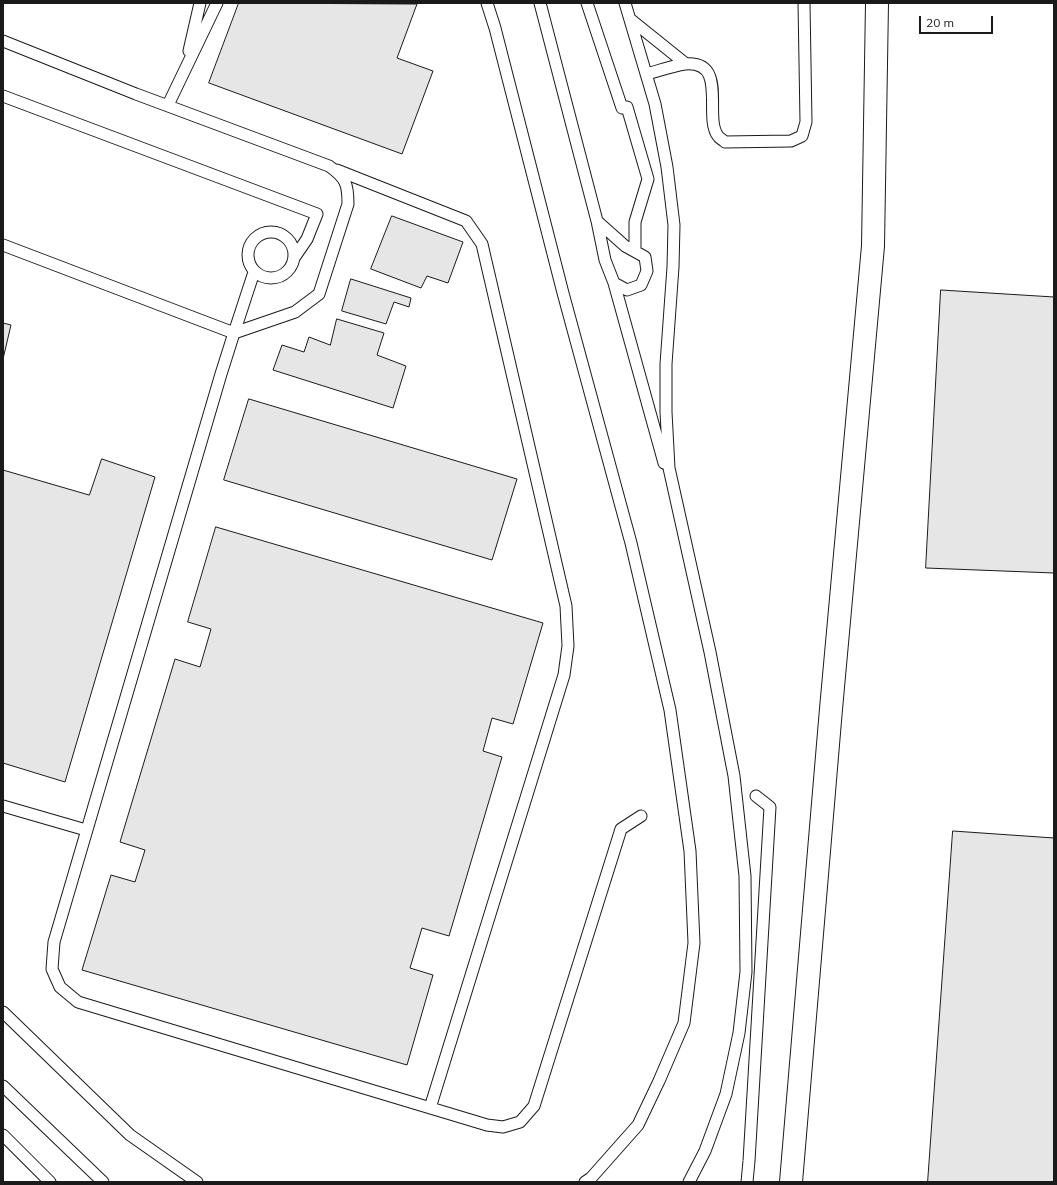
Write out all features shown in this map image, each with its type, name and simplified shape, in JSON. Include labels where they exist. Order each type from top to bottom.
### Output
[{"type":"street","points":[[791,1182],[831,708],[873,246],[876,3]]},
{"type":"lane","points":[[184,72],[200,3]]},
{"type":"lane","points":[[168,105],[217,3]]},
{"type":"lane","points":[[487,3],[495,28],[563,293],[631,543],[670,710],[690,851],[694,943],[684,1023],[659,1081],[638,1124],[591,1178],[585,1182]]},
{"type":"lane","points":[[540,3],[597,221],[605,260],[614,283],[687,542]]},
{"type":"lane","points":[[587,3],[622,108],[627,107],[648,179],[635,222],[635,251]]},
{"type":"lane","points":[[625,3],[654,104],[667,167],[674,225],[673,267],[666,364],[666,412],[669,468],[687,542],[734,776],[745,876],[746,972],[739,1032],[726,1094],[705,1151],[689,1182]]},
{"type":"lane","points":[[646,74],[686,64],[698,65],[705,70],[712,81],[714,126],[717,136],[725,142],[791,140],[802,136],[806,122],[804,3]]},
{"type":"lane","points":[[630,19],[686,64]]},
{"type":"lane","points":[[3,41],[329,166],[466,221],[482,244],[566,606],[568,646],[564,675],[430,1108]]},
{"type":"lane","points":[[3,96],[317,214],[307,239],[294,258],[290,269],[281,276],[273,279],[258,276],[249,264],[247,256],[248,248],[257,236],[264,232],[280,233],[286,237],[291,244],[294,251],[294,258]]},
{"type":"lane","points":[[3,245],[234,333],[295,312],[318,294],[348,204],[348,190],[342,175],[329,166]]},
{"type":"lane","points":[[597,221],[626,246],[645,257],[647,271],[641,285],[627,290],[614,283]]},
{"type":"lane","points":[[254,272],[218,382],[54,942],[52,969],[60,987],[78,1002],[487,1125],[503,1127],[520,1122],[534,1106],[621,829],[641,816]]},
{"type":"lane","points":[[747,1182],[750,1153],[770,807],[756,796]]},
{"type":"lane","points":[[3,806],[86,830]]},
{"type":"lane","points":[[3,1012],[130,1135],[197,1182]]},
{"type":"lane","points":[[3,1086],[103,1182]]},
{"type":"lane","points":[[3,1135],[50,1182]]},
{"type":"building","points":[[239,3],[417,4],[397,58],[433,71],[402,154],[209,83]]},
{"type":"building","points":[[392,216],[463,242],[448,283],[427,276],[421,288],[371,269]]},
{"type":"building","points":[[351,279],[411,298],[409,307],[394,302],[386,324],[342,311]]},
{"type":"building","points":[[941,290],[1054,297],[1054,573],[926,568]]},
{"type":"building","points":[[337,319],[384,333],[377,355],[406,366],[393,408],[273,370],[282,345],[304,352],[309,337],[330,345]]},
{"type":"building","points":[[3,323],[11,325],[3,359]]},
{"type":"building","points":[[249,399],[517,479],[492,560],[224,480]]},
{"type":"building","points":[[102,459],[155,477],[65,782],[3,763],[3,470],[89,495]]},
{"type":"building","points":[[216,527],[543,623],[513,724],[492,718],[483,751],[502,757],[449,936],[422,928],[410,968],[433,975],[407,1065],[82,970],[111,875],[135,882],[145,850],[120,842],[175,659],[200,667],[211,629],[188,622]]},
{"type":"building","points":[[953,831],[1054,838],[1054,1182],[928,1182]]}]
